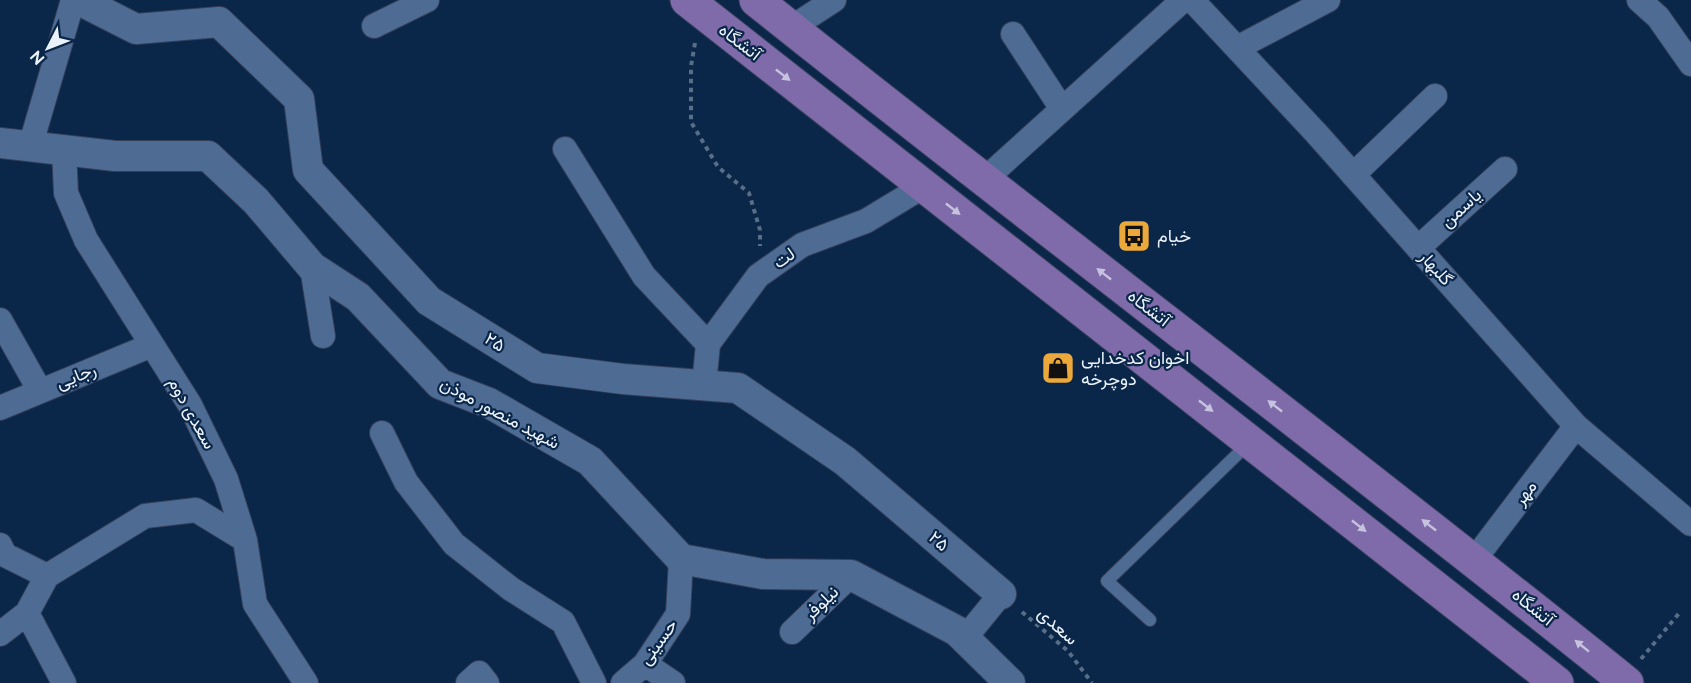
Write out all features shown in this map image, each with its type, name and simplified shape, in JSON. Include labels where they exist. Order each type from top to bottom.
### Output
[{"type":"main road","name":"آتشگاه","points":[[756,0],[1474,560],[1625,681]]},
{"type":"main road","name":"آتشگاه","points":[[694,5],[1557,683]]},
{"type":"street","points":[[30,147],[73,0]]},
{"type":"street","name":"۲۵","points":[[80,0],[136,29],[219,22],[299,99],[308,170],[429,301],[537,368],[623,379],[738,388],[845,461],[1000,594]]},
{"type":"street","points":[[374,26],[428,0]]},
{"type":"street","points":[[791,28],[834,0]]},
{"type":"street","points":[[984,180],[1183,0]]},
{"type":"street","name":"گلبهار","points":[[1192,0],[1353,175],[1576,426],[1691,524]]},
{"type":"street","points":[[1237,48],[1328,0]]},
{"type":"street","points":[[1639,0],[1658,16],[1691,64]]},
{"type":"street","points":[[1013,34],[1062,109]]},
{"type":"street","points":[[1353,175],[1435,96]]},
{"type":"street","name":"شهید منصور موذن","points":[[0,143],[115,156],[208,156],[256,201],[312,267],[358,297],[440,384],[489,403],[590,461],[681,559]]},
{"type":"street","points":[[565,149],[644,276],[708,344],[704,385]]},
{"type":"street","name":"سعدی دوم","points":[[64,150],[66,193],[86,240],[190,405],[226,479],[245,540],[255,604],[306,683]]},
{"type":"street","name":"یاسمن","points":[[1418,248],[1505,169]]},
{"type":"street","name":"لت","points":[[708,344],[758,276],[802,245],[866,221],[924,186]]},
{"type":"street","points":[[312,267],[323,336]]},
{"type":"street","points":[[0,320],[40,391]]},
{"type":"street","name":"رجایی","points":[[0,408],[152,345]]},
{"type":"street","name":"مهر","points":[[1474,560],[1576,426]]},
{"type":"street","points":[[382,434],[406,482],[454,544],[511,589],[564,622],[594,683]]},
{"type":"street","points":[[0,634],[27,613],[47,576],[145,516],[195,510],[245,540]]},
{"type":"street","points":[[0,545],[5,555],[47,576]]},
{"type":"street","points":[[681,559],[763,574],[851,575],[957,631],[1010,683]]},
{"type":"street","name":"حسینی","points":[[623,683],[645,664],[678,614],[681,559]]},
{"type":"street","name":"نیلوفر","points":[[792,632],[851,575]]},
{"type":"street","points":[[965,638],[1000,594]]},
{"type":"street","points":[[27,613],[64,683]]},
{"type":"street","points":[[645,664],[673,683]]},
{"type":"street","points":[[468,683],[479,673],[487,683]]},
{"type":"lane","points":[[1150,620],[1107,581],[1251,442]]},
{"type":"path","points":[[694,5],[691,122],[718,167],[749,193],[760,230],[760,243]]},
{"type":"path","name":"سعدی","points":[[1000,594],[1068,651],[1092,683]]},
{"type":"path","points":[[1625,681],[1681,611]]},
{"type":"place","name":"خیام","points":[[1134,236]]},
{"type":"place","name":"اخوان کدخدایی دوچرخه","points":[[1058,368]]}]
